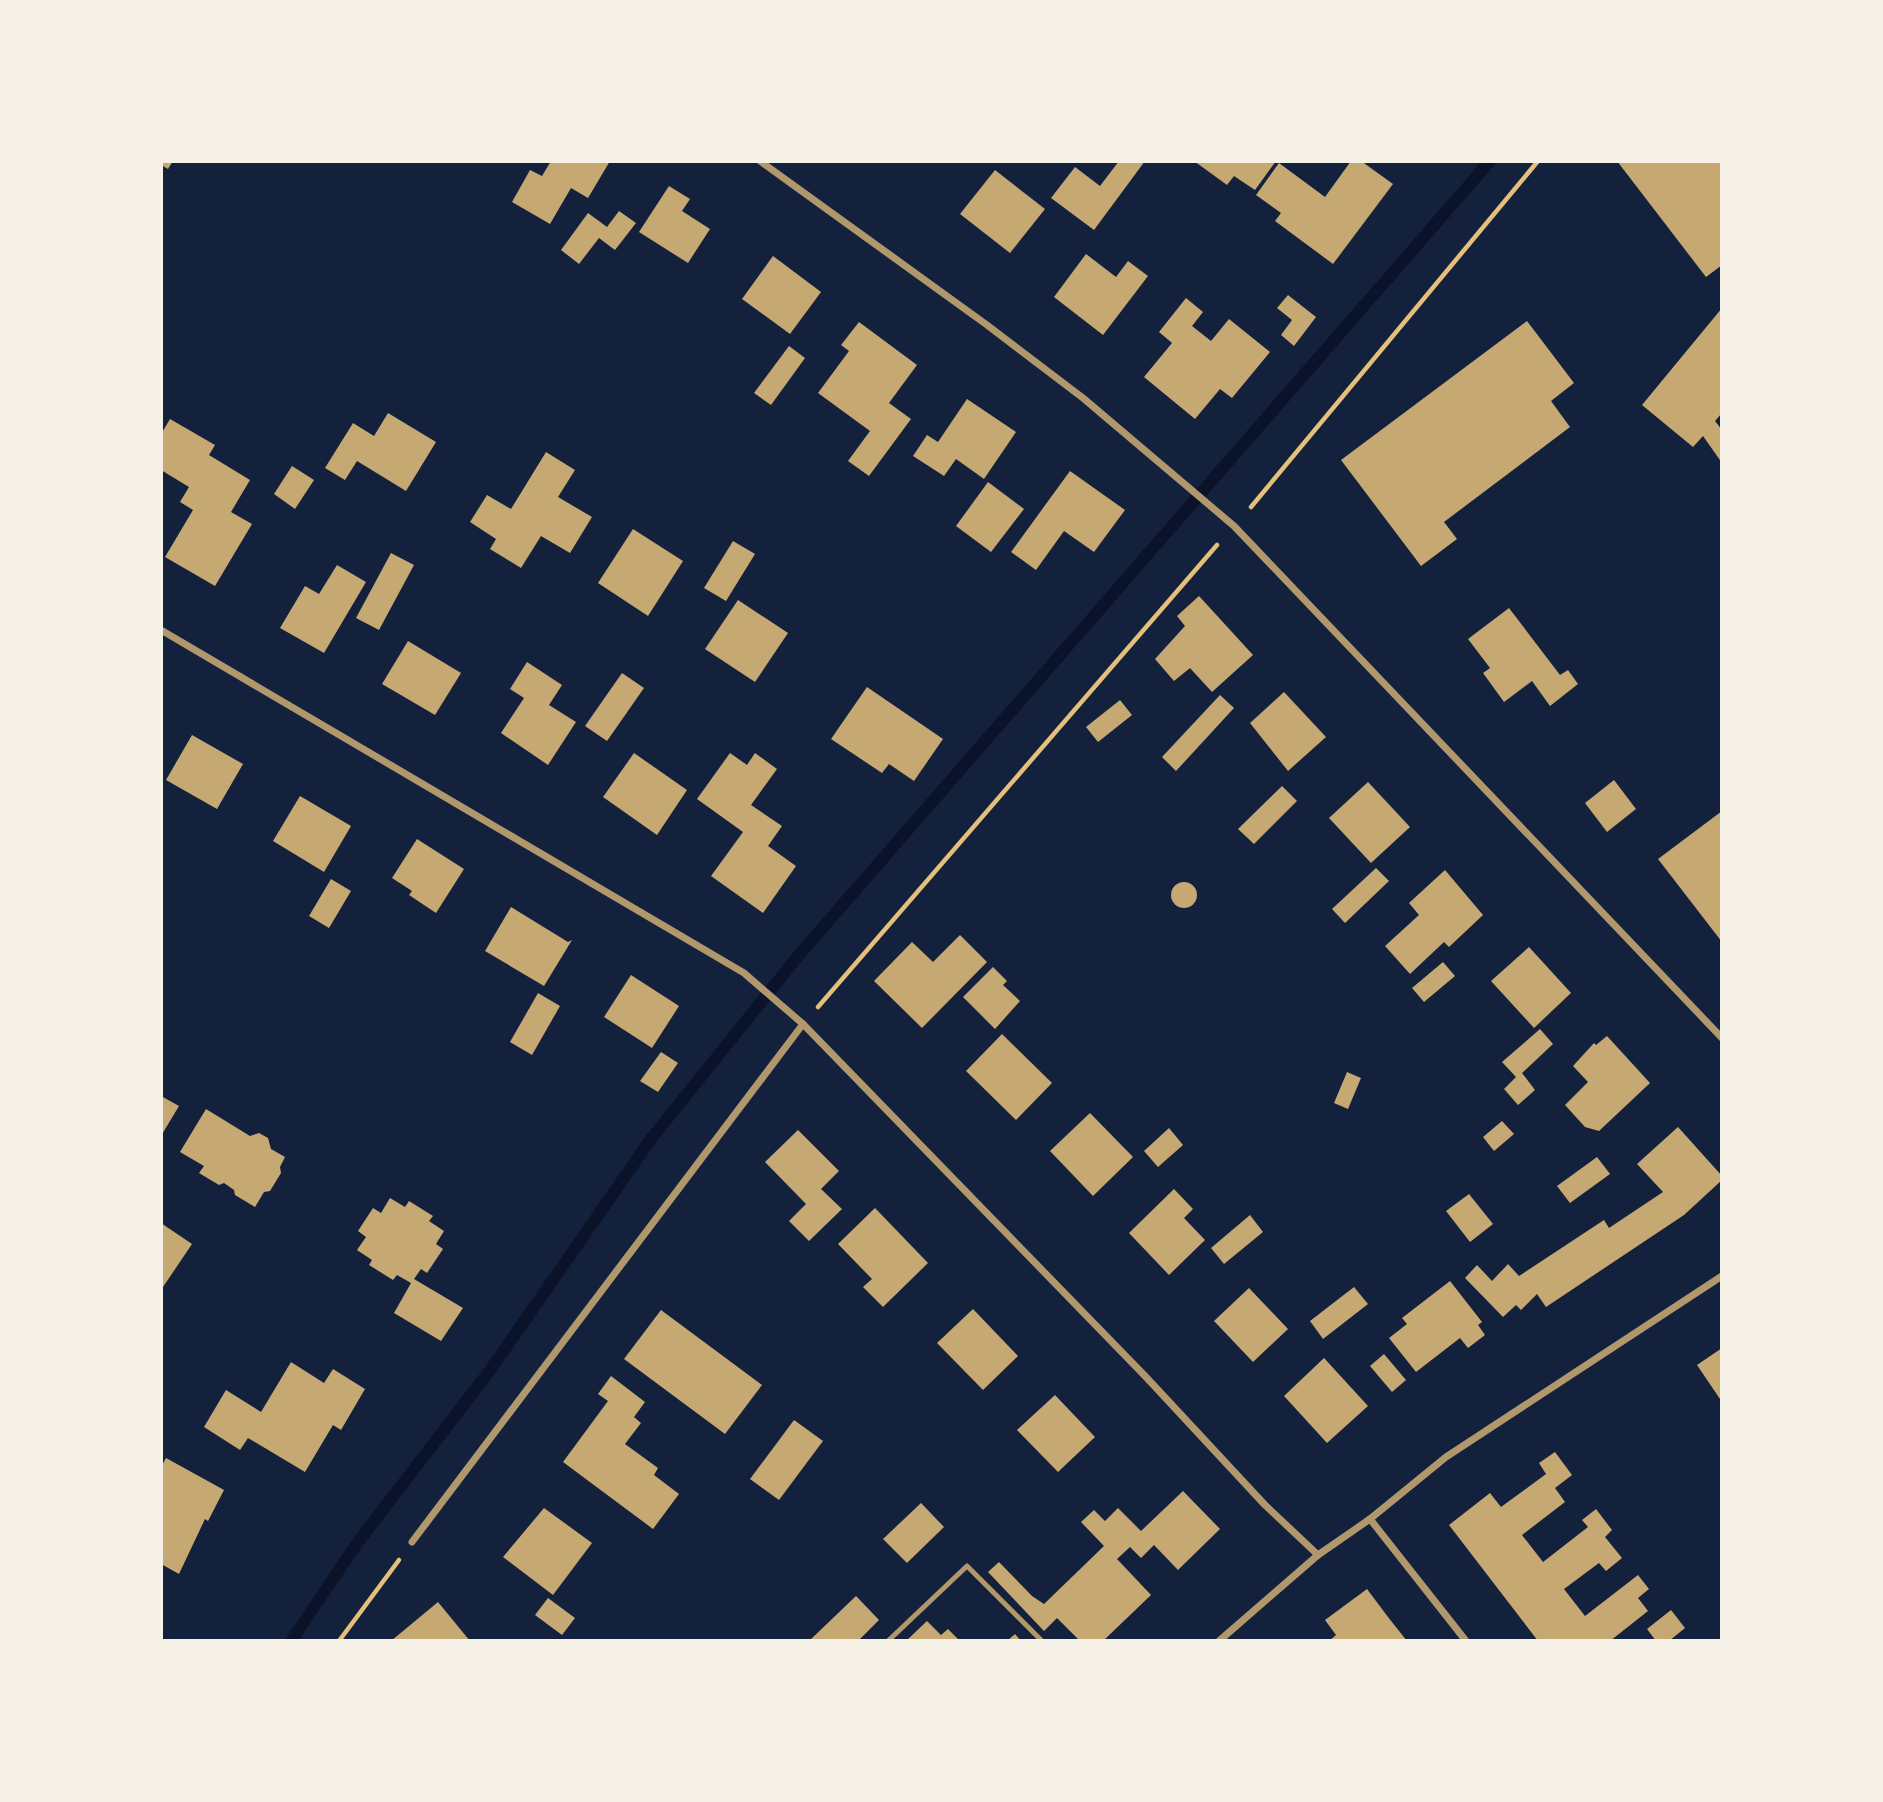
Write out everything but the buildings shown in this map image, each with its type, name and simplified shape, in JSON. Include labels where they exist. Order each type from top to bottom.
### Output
[{"type":"street","points":[[760,161],[987,324],[1177,476],[1234,526],[1722,1038]]},
{"type":"street","points":[[161,630],[744,973],[803,1024],[1146,1377],[1265,1505],[1318,1555]]},
{"type":"street","points":[[412,1542],[803,1024]]},
{"type":"street","points":[[1219,1641],[1318,1555],[1370,1518],[1446,1457],[1722,1276]]},
{"type":"street","points":[[1370,1518],[1466,1641]]},
{"type":"lane","points":[[888,1641],[968,1566],[1042,1641]]},
{"type":"path","points":[[803,1024],[1234,526],[1538,161]]},
{"type":"path","points":[[339,1641],[412,1542]]},
{"type":"waterway","points":[[291,1641],[358,1542],[491,1369],[651,1139],[798,956],[1490,161]]}]
